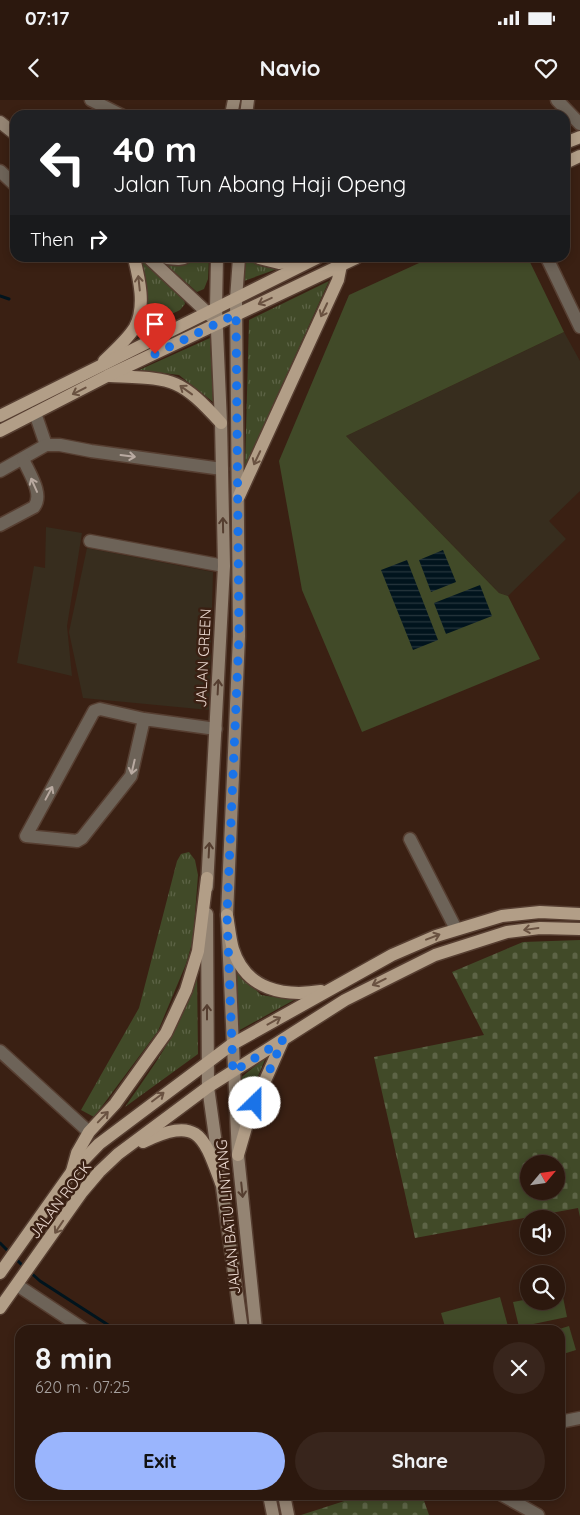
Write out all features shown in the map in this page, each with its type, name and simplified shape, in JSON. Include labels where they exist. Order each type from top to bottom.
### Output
[{"type":"main road","points":[[0,122],[10,130]]},
{"type":"main road","points":[[102,372],[135,327],[139,316],[141,304],[135,262]]},
{"type":"main road","points":[[154,262],[212,310],[218,323]]},
{"type":"main road","points":[[212,310],[217,262]]},
{"type":"main road","points":[[231,1045],[227,915],[239,636],[236,314],[239,262]]},
{"type":"main road","points":[[275,262],[288,262]]},
{"type":"main road","points":[[0,431],[35,413],[102,372],[212,310],[308,262]]},
{"type":"main road","points":[[0,416],[218,323],[347,262]]},
{"type":"main road","points":[[239,496],[338,280],[341,265]]},
{"type":"main road","name":"JALAN GREEN","points":[[207,1061],[207,878],[224,566],[222,423],[218,323]]},
{"type":"main road","points":[[102,372],[164,379],[178,383],[190,391],[222,423]]},
{"type":"main road","points":[[71,1173],[77,1153],[89,1132],[115,1104],[166,1033],[186,990],[198,950],[207,878]]},
{"type":"main road","name":"JALAN ROCK","points":[[3,1269],[71,1173],[99,1144],[121,1125],[231,1045],[392,954],[456,929],[502,916],[540,912],[580,914]]},
{"type":"main road","points":[[227,915],[233,949],[240,966],[248,975],[263,986],[277,992],[303,994],[332,989]]},
{"type":"main road","name":"JALAN ROCK","points":[[0,1308],[82,1192],[118,1154],[208,1087],[352,996],[435,955],[508,932],[540,928],[580,929]]},
{"type":"main road","points":[[238,1155],[249,1117],[283,1040]]},
{"type":"main road","name":"JALAN BATU LINTANG","points":[[231,1045],[238,1155],[255,1325]]},
{"type":"main road","name":"JALAN BATU LINTANG","points":[[207,1061],[208,1087],[241,1325]]},
{"type":"main road","points":[[118,1154],[158,1135],[178,1129],[186,1130],[200,1136],[208,1146],[221,1183]]},
{"type":"main road","points":[[270,1500],[273,1515]]},
{"type":"main road","points":[[285,1500],[288,1515]]},
{"type":"street","points":[[91,100],[111,110]]},
{"type":"street","points":[[557,100],[567,110]]},
{"type":"street","points":[[570,114],[580,124]]},
{"type":"street","points":[[0,171],[10,180]]},
{"type":"street","points":[[549,262],[580,325]]},
{"type":"street","points":[[35,413],[46,445]]},
{"type":"street","points":[[0,471],[46,445],[60,445],[222,469]]},
{"type":"street","points":[[0,525],[34,507],[38,502],[39,496],[23,459]]},
{"type":"street","points":[[90,540],[224,566]]},
{"type":"street","points":[[144,719],[130,776],[82,838],[77,840],[26,836],[94,711],[100,710],[144,719],[216,729]]},
{"type":"street","points":[[410,839],[456,929]]},
{"type":"street","points":[[0,1051],[89,1132]]},
{"type":"street","points":[[19,1282],[78,1325]]},
{"type":"street","points":[[565,1421],[580,1418]]},
{"type":"street","points":[[511,1500],[538,1515]]},
{"type":"shaded area","points":[[564,332],[580,361],[580,491],[549,521],[566,539],[508,596],[499,593],[346,436]]},
{"type":"shaded area","points":[[46,527],[82,533],[67,626],[72,676],[17,663],[34,566],[45,568]]},
{"type":"shaded area","points":[[87,548],[213,572],[209,710],[83,698],[69,632]]},
{"type":"green space","points":[[140,262],[150,262],[183,295],[185,304],[180,310],[141,329],[148,316]]},
{"type":"green space","points":[[163,262],[209,262],[208,279],[204,289],[197,292]]},
{"type":"green space","points":[[246,262],[256,262],[260,266],[277,269],[244,281]]},
{"type":"green space","points":[[421,262],[530,262],[564,332],[346,436],[499,593],[508,596],[540,659],[362,732],[302,590],[279,461],[349,295]]},
{"type":"green space","points":[[329,281],[245,467],[249,320]]},
{"type":"green space","points":[[210,338],[213,402],[179,375],[139,370]]},
{"type":"green space","points":[[189,852],[195,860],[198,875],[193,940],[186,964],[158,1031],[94,1117],[81,1110],[139,1008],[177,861],[181,854]]},
{"type":"green space","points":[[580,940],[580,1217],[578,1208],[565,1210],[520,1210],[520,1219],[415,1238],[374,1057],[484,1035],[452,972],[523,942]]},
{"type":"green space","points":[[197,969],[198,1054],[125,1107],[159,1058],[178,1025],[192,989]]},
{"type":"green space","points":[[237,970],[261,995],[294,1000],[238,1031]]},
{"type":"green space","points":[[266,1057],[243,1113],[238,1080]]},
{"type":"green space","points":[[500,1297],[508,1325],[445,1325],[441,1313]]},
{"type":"green space","points":[[520,1301],[520,1310],[565,1310],[565,1307],[567,1317],[529,1325],[519,1325],[513,1302]]},
{"type":"green space","points":[[569,1326],[576,1350],[565,1353],[565,1327]]},
{"type":"green space","points":[[348,1500],[424,1500],[429,1515],[301,1515]]},
{"type":"water","points":[[443,550],[456,582],[431,592],[419,560]]},
{"type":"water","points":[[407,560],[438,640],[413,650],[381,570]]},
{"type":"water","points":[[480,585],[492,616],[446,634],[434,603]]},
{"type":"waterway","points":[[0,296],[9,299]]},
{"type":"waterway","points":[[0,1243],[11,1254]]},
{"type":"waterway","points":[[15,1258],[25,1268]]},
{"type":"waterway","points":[[30,1272],[40,1281],[108,1325]]},
{"type":"route","points":[[155,354],[236,314],[239,636],[227,915],[233,1072],[283,1040],[255,1103]]}]
